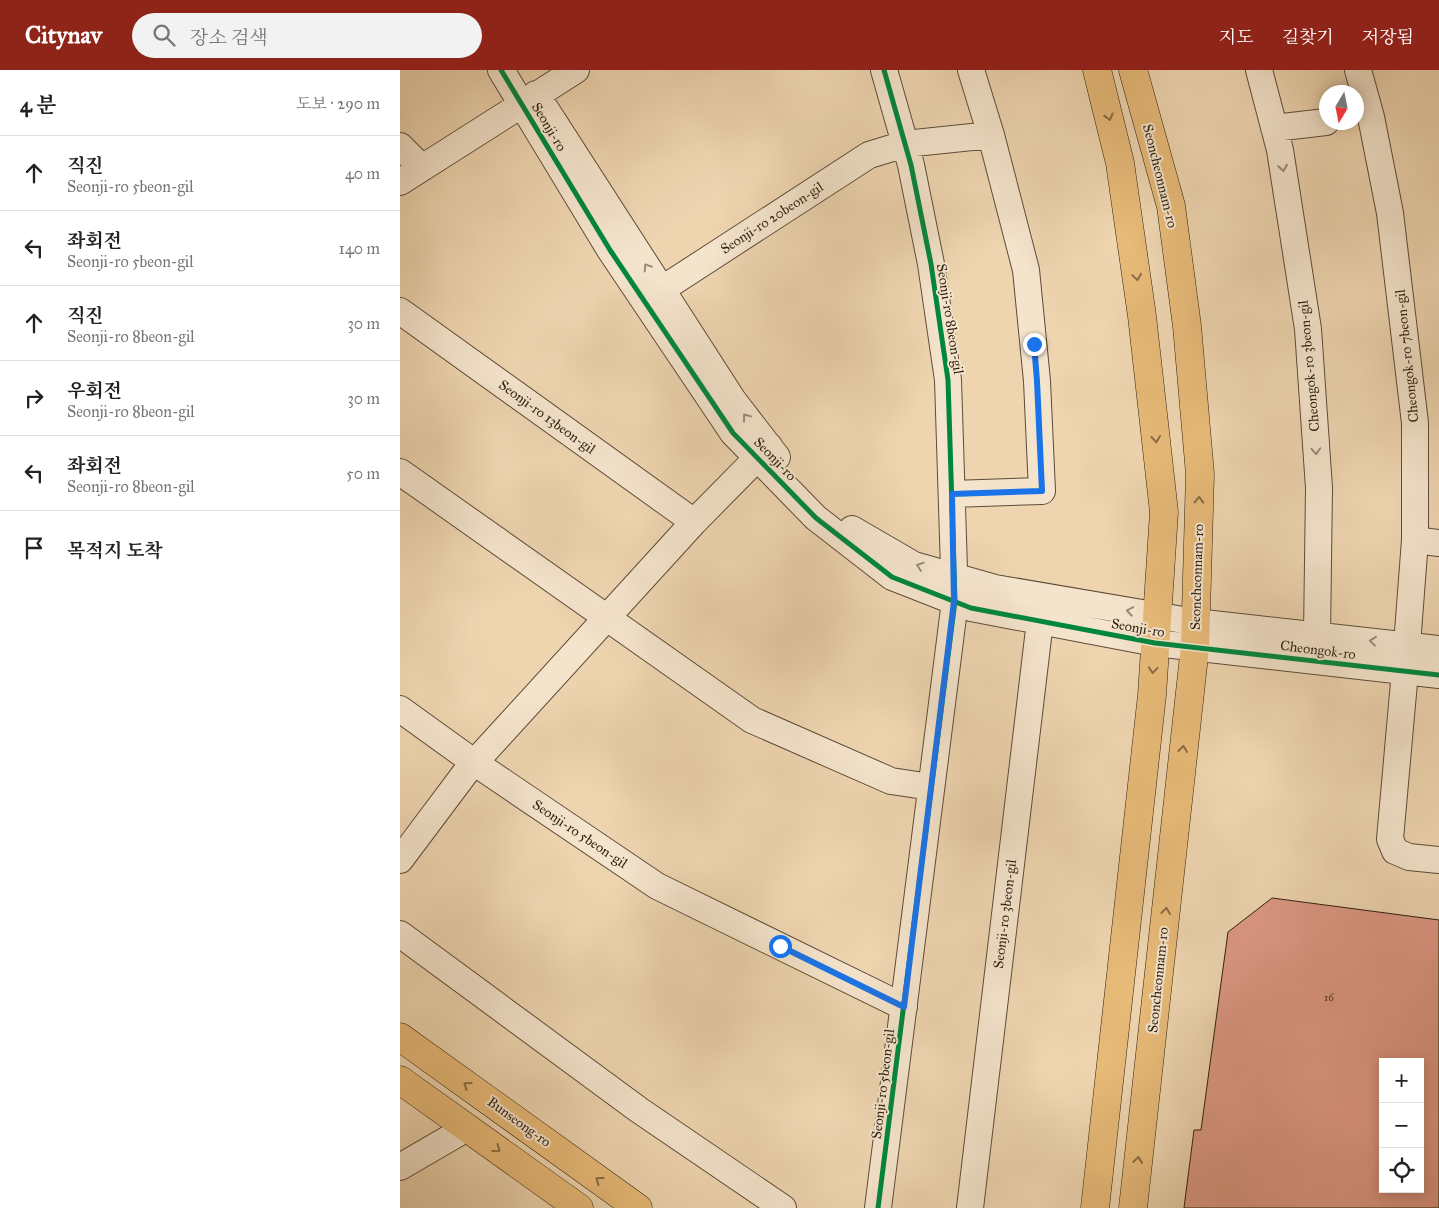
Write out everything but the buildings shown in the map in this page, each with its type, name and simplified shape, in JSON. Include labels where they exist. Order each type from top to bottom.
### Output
[{"type":"main road","points":[[1095,1208],[1150,704],[1164,512],[1142,316],[1120,163],[1097,70]]},
{"type":"main road","name":"Seoncheonnam-ro","points":[[1133,70],[1171,206],[1187,326],[1200,474],[1195,634],[1133,1208]]},
{"type":"main road","name":"Bunseong-ro","points":[[400,1037],[638,1208]]},
{"type":"main road","points":[[400,1080],[579,1208]]},
{"type":"street","name":"Seonji-ro","points":[[502,70],[530,100],[653,295],[733,400],[763,452],[779,460],[849,527],[954,589],[971,608],[1155,643],[1195,634]]},
{"type":"street","name":"Seonji-ro","points":[[521,70],[530,100]]},
{"type":"street","points":[[400,182],[576,70]]},
{"type":"street","name":"Seonji-ro 8beon-gil","points":[[884,70],[911,165],[930,264],[948,380],[954,589]]},
{"type":"street","points":[[952,494],[1042,491],[1037,381],[1026,270],[992,135],[971,70]]},
{"type":"street","name":"Cheongok-ro 3beon-gil","points":[[1260,70],[1280,150],[1308,329],[1319,488],[1317,635]]},
{"type":"street","name":"Cheongok-ro 7beon-gil","points":[[1358,70],[1360,85]]},
{"type":"street","name":"Cheongok-ro 7beon-gil","points":[[1364,118],[1390,213],[1427,542],[1407,645]]},
{"type":"street","points":[[1274,128],[1319,123]]},
{"type":"street","name":"Seonji-ro 20beon-gil","points":[[653,295],[869,156],[905,144],[992,135]]},
{"type":"street","points":[[400,146],[422,168]]},
{"type":"street","name":"Seonji-ro 13beon-gil","points":[[400,311],[694,522]]},
{"type":"street","points":[[400,860],[475,763],[694,522],[763,452]]},
{"type":"street","points":[[400,472],[752,720],[891,781],[931,787]]},
{"type":"street","name":"Seonji-ro","points":[[954,589],[995,588],[1157,616],[1195,634]]},
{"type":"street","name":"Seonji-ro 5beon-gil","points":[[878,1208],[954,589]]},
{"type":"street","name":"Seonji-ro 3beon-gil","points":[[970,1208],[1040,621]]},
{"type":"street","name":"Cheongok-ro","points":[[1195,634],[1317,635],[1439,649]]},
{"type":"street","name":"Cheongok-ro","points":[[1195,634],[1405,672],[1439,675]]},
{"type":"street","points":[[1405,672],[1390,839],[1395,851],[1409,857],[1439,860]]},
{"type":"street","points":[[400,709],[475,763]]},
{"type":"street","name":"Seonji-ro 5beon-gil","points":[[475,763],[657,886],[904,1007]]},
{"type":"street","points":[[400,934],[639,1110],[783,1208]]},
{"type":"street","points":[[400,1167],[466,1128]]},
{"type":"cycle path","points":[[501,70],[610,250],[733,433],[816,518],[892,577],[971,608],[1155,643],[1439,675]]},
{"type":"cycle path","points":[[878,1208],[955,601],[948,380],[931,264],[911,165],[884,70]]},
{"type":"route","points":[[780,946],[904,1007],[954,601],[952,494],[1042,491],[1034,344]]}]
